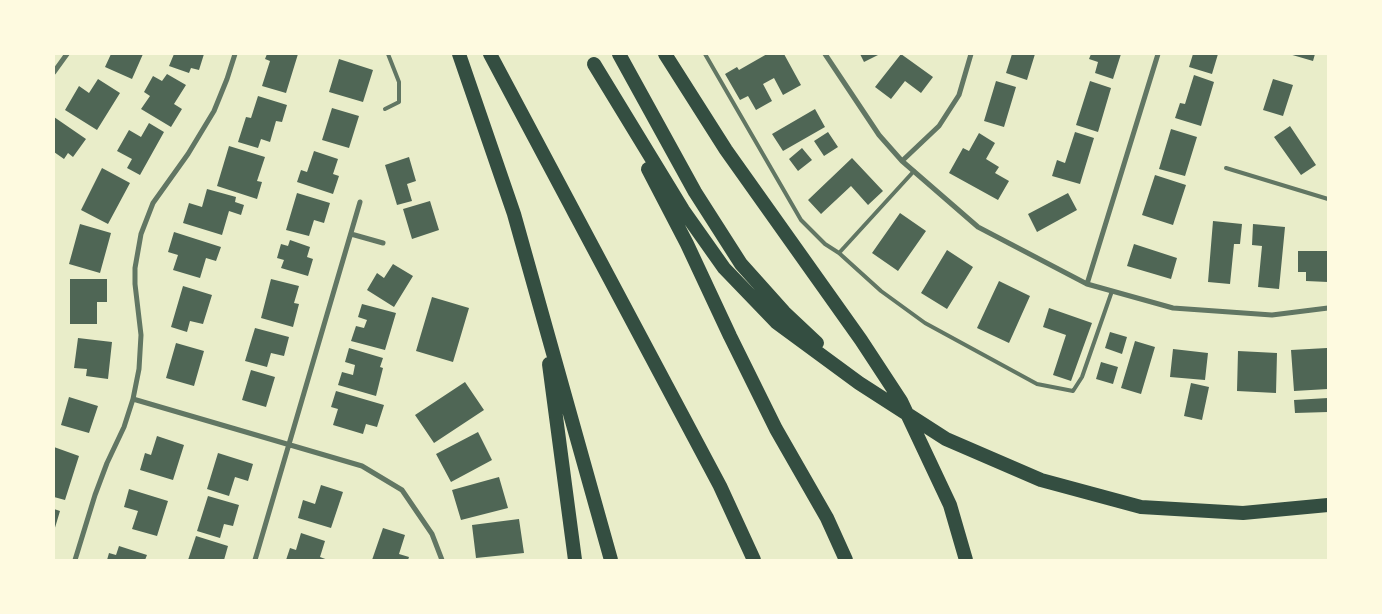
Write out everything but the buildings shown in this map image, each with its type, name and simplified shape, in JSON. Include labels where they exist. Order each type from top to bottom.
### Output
[{"type":"highway","points":[[459,54],[514,214],[611,560]]},
{"type":"highway","points":[[490,54],[720,486],[754,560]]},
{"type":"highway","points":[[619,54],[694,192],[741,264],[784,312],[859,383]]},
{"type":"highway","points":[[665,54],[726,150],[861,340],[901,401],[950,505],[966,560]]},
{"type":"highway","points":[[591,59],[683,210],[724,268],[776,322],[859,383],[946,439],[1041,480],[1140,507],[1243,513],[1328,505]]},
{"type":"highway","points":[[591,59],[687,244],[776,429],[827,518],[846,560]]},
{"type":"highway","points":[[542,314],[575,560]]},
{"type":"street","points":[[54,72],[67,54]]},
{"type":"street","points":[[75,560],[95,495],[124,426],[133,399],[139,369],[140,344],[135,268],[140,234],[153,203],[188,154],[210,118],[227,79],[235,54]]},
{"type":"street","points":[[825,54],[879,135],[902,162],[978,227],[1087,284],[1173,308],[1272,315],[1328,308]]},
{"type":"street","points":[[902,162],[939,126],[959,95],[972,54]]},
{"type":"street","points":[[1087,284],[1158,54]]},
{"type":"street","points":[[255,560],[360,202]]},
{"type":"street","points":[[351,234],[383,243]]},
{"type":"street","points":[[133,399],[362,466],[402,490],[432,534],[442,560]]},
{"type":"lane","points":[[385,109],[399,102],[399,82],[388,54]]},
{"type":"lane","points":[[705,54],[801,220],[825,244],[881,291],[925,323],[1036,384],[1073,392],[1082,376],[1112,291]]},
{"type":"lane","points":[[1226,168],[1328,199]]},
{"type":"lane","points":[[838,253],[914,172]]}]
